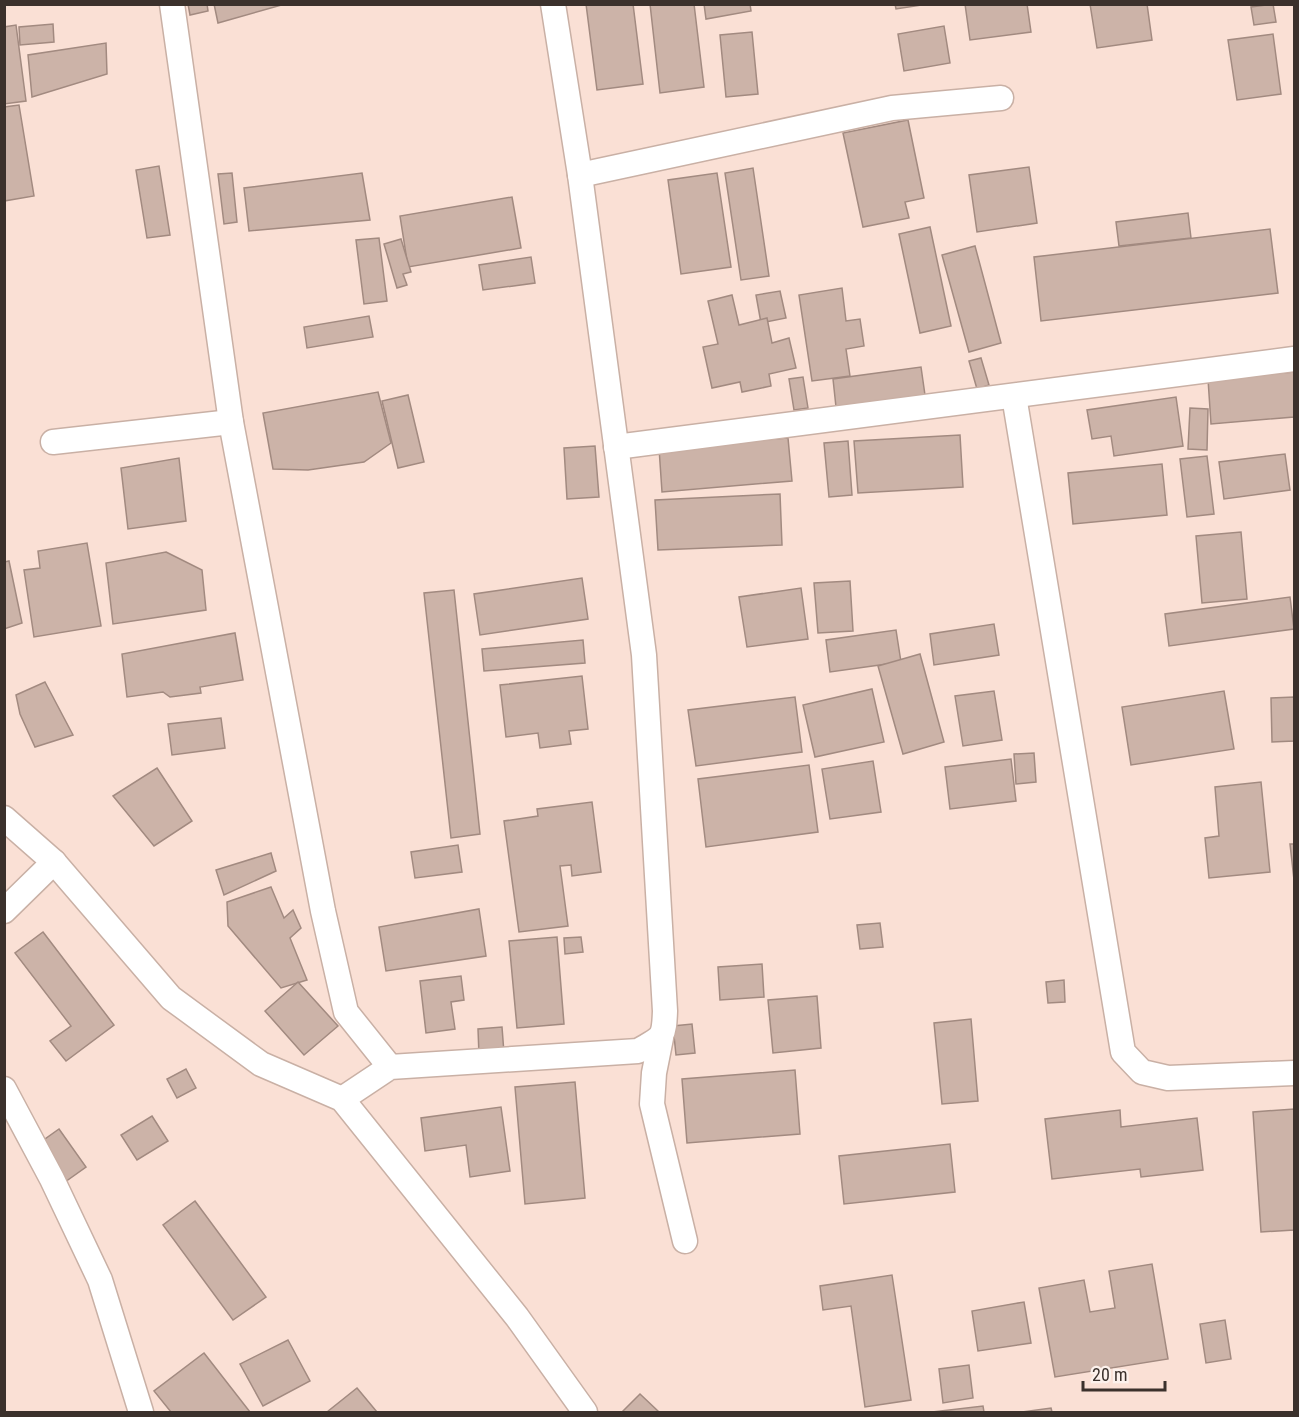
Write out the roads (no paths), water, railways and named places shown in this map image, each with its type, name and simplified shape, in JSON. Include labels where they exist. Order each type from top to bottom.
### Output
[{"type":"street","points":[[172,4],[231,422],[323,910],[346,1012],[390,1067]]},
{"type":"street","points":[[553,4],[580,175],[644,655],[665,1011],[665,1030],[661,1038],[654,1073],[652,1104],[685,1240]]},
{"type":"street","points":[[580,175],[892,108],[1001,98]]},
{"type":"street","points":[[616,447],[1294,359]]},
{"type":"street","points":[[1014,396],[1123,1052],[1142,1072],[1168,1078],[1294,1073]]},
{"type":"street","points":[[52,442],[231,422]]},
{"type":"street","points":[[4,818],[54,862],[171,998],[261,1064],[342,1099],[517,1317],[585,1413]]},
{"type":"street","points":[[4,911],[54,862]]},
{"type":"street","points":[[342,1099],[390,1067],[638,1051],[661,1038]]},
{"type":"street","points":[[4,1089],[52,1179],[100,1280],[141,1413]]}]
